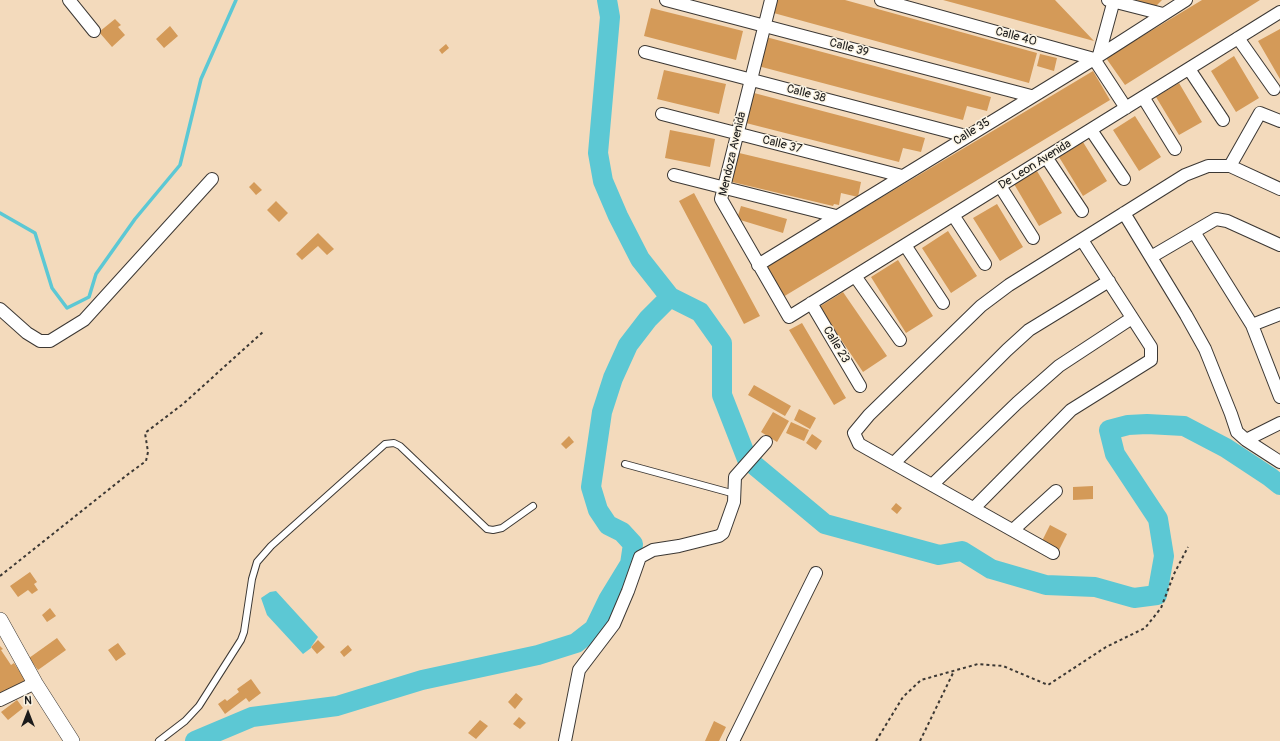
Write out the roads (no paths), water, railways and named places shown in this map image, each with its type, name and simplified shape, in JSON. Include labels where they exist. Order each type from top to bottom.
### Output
[{"type":"street","points":[[69,0],[94,32]]},
{"type":"street","name":"Calle 39","points":[[666,0],[1031,96]]},
{"type":"street","name":"Mendoza Avenida","points":[[772,0],[721,199],[789,317]]},
{"type":"street","name":"Calle 40","points":[[882,0],[1097,57]]},
{"type":"street","points":[[1126,108],[1097,57],[1112,0],[1163,14]]},
{"type":"street","name":"Calle 35","points":[[758,265],[1031,96],[1097,57],[1186,0]]},
{"type":"street","name":"De Leon Avenida","points":[[789,317],[1280,12]]},
{"type":"street","points":[[1238,38],[1274,89]]},
{"type":"street","name":"Calle 38","points":[[645,52],[966,136]]},
{"type":"street","points":[[1189,68],[1223,120]]},
{"type":"street","points":[[1143,97],[1175,149]]},
{"type":"street","points":[[1230,166],[1260,113],[1280,121]]},
{"type":"street","name":"Calle 37","points":[[662,114],[902,176]]},
{"type":"street","points":[[1091,130],[1124,179]]},
{"type":"street","points":[[1046,157],[1082,211]]},
{"type":"street","points":[[1053,553],[859,444],[854,433],[869,416],[981,306],[1009,285],[1186,175],[1208,166],[1230,166],[1280,189]]},
{"type":"street","points":[[674,175],[836,216]]},
{"type":"street","points":[[0,309],[27,333],[40,340],[50,341],[84,320],[212,179]]},
{"type":"street","points":[[1000,186],[1033,238]]},
{"type":"street","points":[[1124,213],[1205,349],[1237,432],[1246,440],[1280,462]]},
{"type":"street","points":[[953,215],[985,264]]},
{"type":"street","points":[[1150,257],[1216,219],[1227,221],[1280,245]]},
{"type":"street","points":[[1194,232],[1252,325],[1276,371],[1280,397]]},
{"type":"street","points":[[974,508],[1072,410],[1151,360],[1150,347],[1082,240]]},
{"type":"street","points":[[905,245],[943,303]]},
{"type":"street","points":[[855,276],[900,340]]},
{"type":"street","points":[[894,464],[1007,350],[1029,330],[1109,281]]},
{"type":"street","name":"Calle 23","points":[[811,304],[860,386]]},
{"type":"street","points":[[1252,325],[1280,314]]},
{"type":"street","points":[[932,485],[1017,403],[1059,366],[1132,318]]},
{"type":"street","points":[[1246,440],[1280,423]]},
{"type":"street","points":[[565,741],[580,670],[614,624],[640,557],[644,553],[653,550],[679,546],[719,536],[723,533],[734,502],[735,477],[748,463],[756,451],[766,442]]},
{"type":"street","points":[[1013,530],[1056,491]]},
{"type":"street","points":[[732,741],[816,574]]},
{"type":"street","points":[[0,620],[35,683],[72,741]]},
{"type":"street","points":[[0,700],[35,683]]},
{"type":"lane","points":[[159,741],[185,721],[199,706],[241,640],[244,632],[252,579],[257,562],[271,546],[385,444],[394,443],[400,446],[487,529],[493,530],[502,528],[533,506]]},
{"type":"lane","points":[[625,464],[735,494]]},
{"type":"water","points":[[276,591],[318,637],[311,648],[303,654],[267,615],[261,598],[270,592]]},
{"type":"waterway","points":[[0,213],[35,233],[52,288],[67,308],[89,297],[96,274],[135,219],[180,165],[201,79],[236,0]]},
{"type":"waterway","points":[[607,0],[610,17],[598,153],[603,181],[618,216],[640,259],[670,297],[700,312],[722,343],[722,395],[747,459],[825,524],[939,555],[962,551],[991,569],[1046,585],[1095,587],[1134,598],[1157,595],[1164,556],[1158,519],[1115,454],[1109,430],[1128,425],[1147,424],[1184,426],[1226,448],[1280,485]]},
{"type":"waterway","points":[[195,741],[252,717],[337,706],[422,680],[538,655],[576,643],[594,629],[608,600],[630,564],[633,544],[622,532],[608,525],[598,510],[591,487],[602,412],[613,378],[628,345],[648,319],[670,297]]}]
